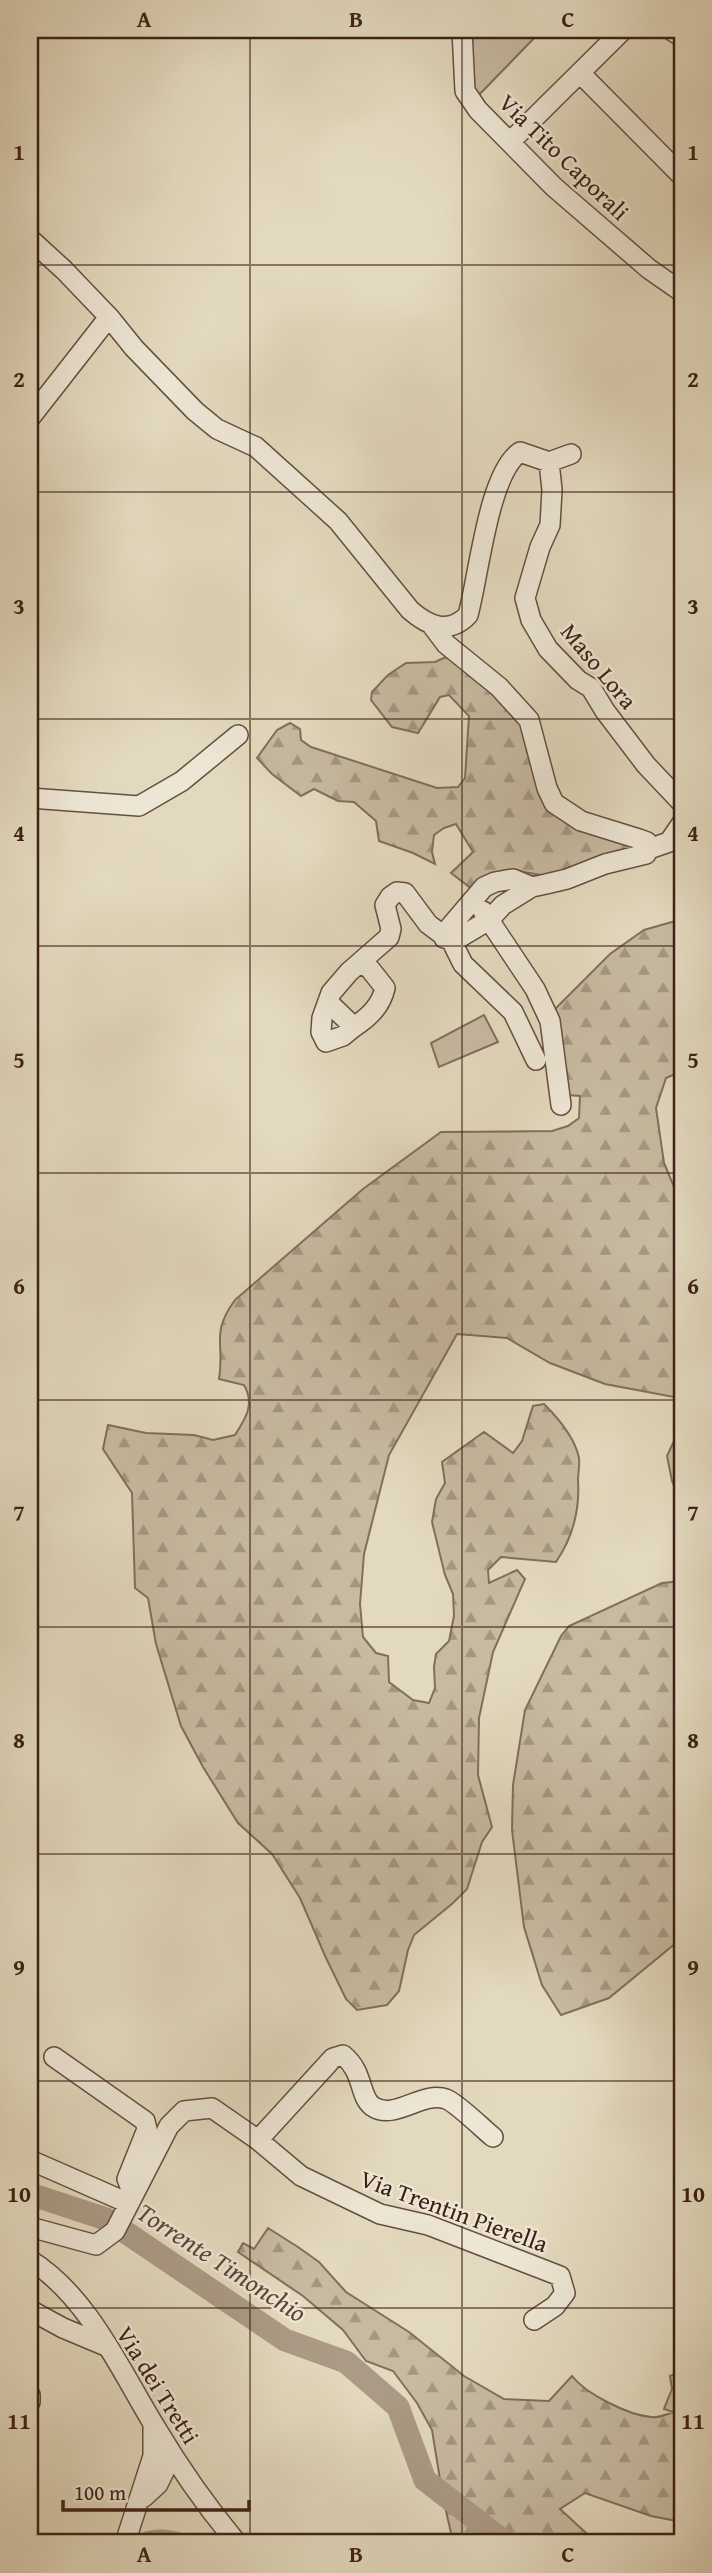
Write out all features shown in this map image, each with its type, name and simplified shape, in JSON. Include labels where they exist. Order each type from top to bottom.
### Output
[{"type":"street","name":"Via Tito Caporali","points":[[461,30],[465,91],[478,110],[585,215],[649,269],[682,292]]},
{"type":"street","points":[[510,142],[623,30]]},
{"type":"street","points":[[671,30],[682,37]]},
{"type":"street","points":[[581,74],[682,176]]},
{"type":"street","points":[[30,239],[109,317],[134,348],[195,411],[217,429],[256,447],[338,521],[410,610],[423,622],[449,627],[461,623],[468,615],[486,531],[509,459],[520,452],[549,462],[571,454]]},
{"type":"street","points":[[30,418],[109,317]]},
{"type":"street","name":"Maso Lora","points":[[549,462],[552,490],[550,525],[540,547],[525,598],[531,620],[548,649],[578,680],[591,688],[646,765],[682,803]]},
{"type":"street","points":[[431,624],[446,644],[499,687],[530,720],[547,788],[554,803],[581,821],[647,842],[649,849]]},
{"type":"street","points":[[30,798],[139,806],[182,781],[238,735]]},
{"type":"street","points":[[448,940],[489,920],[503,905],[532,887],[646,854],[649,849],[669,842],[682,824]]},
{"type":"street","points":[[448,940],[449,928],[484,887],[513,879],[532,887]]},
{"type":"street","points":[[361,962],[370,969],[385,990],[370,1015],[344,1037],[326,1042],[321,1032],[322,1018],[331,993],[338,984],[361,962],[388,937],[391,929],[385,905],[397,892],[405,893],[428,924],[448,940],[463,964],[513,1012],[536,1060]]},
{"type":"street","points":[[475,899],[535,989],[550,1021],[561,1105]]},
{"type":"street","points":[[329,1003],[354,1027]]},
{"type":"street","points":[[258,2140],[333,2058],[342,2056],[352,2063],[359,2073],[366,2099],[373,2106],[385,2111],[433,2099],[446,2099],[494,2137]]},
{"type":"street","name":"Via Trentin Pierella","points":[[54,2057],[145,2121],[147,2129],[127,2179],[128,2203]]},
{"type":"street","name":"Via Trentin Pierella","points":[[30,2227],[96,2245],[115,2231],[169,2126],[184,2111],[212,2108],[258,2140],[301,2176],[380,2214],[428,2225],[560,2276],[565,2293],[562,2300],[534,2320]]},
{"type":"street","points":[[30,2160],[128,2203]]},
{"type":"street","name":"Via dei Tretti","points":[[30,2260],[66,2289],[86,2315],[190,2483],[237,2543]]},
{"type":"street","points":[[30,2310],[62,2328],[106,2346]]},
{"type":"street","points":[[30,2395],[30,2402]]},
{"type":"street","points":[[147,2491],[153,2456],[153,2424]]},
{"type":"street","points":[[125,2543],[156,2465],[172,2455]]},
{"type":"street","points":[[147,2491],[178,2481],[190,2483]]},
{"type":"green space","points":[[467,30],[542,30],[475,99]]},
{"type":"green space","points":[[453,654],[520,718],[545,799],[645,845],[547,876],[512,870],[472,889],[451,873],[473,852],[456,824],[434,835],[432,852],[435,864],[379,841],[376,821],[354,802],[338,801],[314,789],[301,796],[272,774],[257,758],[277,730],[290,723],[300,729],[301,740],[311,747],[437,788],[458,787],[465,778],[469,716],[449,695],[440,697],[418,733],[392,727],[371,700],[372,692],[388,675],[406,663],[435,662]]},
{"type":"green space","points":[[682,919],[682,1071],[666,1078],[656,1108],[664,1163],[682,1206],[682,1395],[679,1398],[605,1384],[550,1363],[507,1338],[457,1334],[389,1455],[364,1554],[360,1604],[363,1637],[376,1653],[388,1656],[389,1682],[413,1700],[429,1703],[435,1688],[436,1654],[449,1641],[454,1616],[453,1594],[445,1575],[432,1522],[436,1499],[445,1483],[442,1462],[484,1432],[513,1453],[522,1441],[533,1406],[544,1404],[565,1429],[577,1451],[578,1502],[571,1533],[556,1562],[501,1557],[488,1570],[489,1583],[517,1570],[525,1579],[493,1652],[479,1718],[478,1775],[492,1827],[482,1842],[467,1889],[414,1935],[399,1991],[387,2005],[357,2010],[346,1999],[300,1898],[272,1854],[238,1823],[181,1726],[156,1644],[148,1598],[135,1588],[132,1493],[103,1449],[108,1425],[146,1433],[194,1435],[213,1440],[235,1435],[248,1411],[249,1398],[244,1385],[219,1379],[221,1331],[227,1312],[235,1300],[363,1189],[441,1132],[552,1131],[568,1126],[579,1118],[580,1096],[568,1095],[550,1014],[610,954],[644,930]]},
{"type":"green space","points":[[484,1015],[498,1042],[439,1067],[431,1043]]},
{"type":"green space","points":[[682,1424],[682,1504],[672,1481],[667,1456]]},
{"type":"green space","points":[[682,1581],[682,1938],[609,1998],[561,2015],[542,1985],[524,1927],[512,1830],[513,1785],[525,1710],[561,1636],[569,1626],[662,1583]]},
{"type":"green space","points":[[268,2228],[319,2262],[346,2292],[409,2332],[464,2376],[504,2399],[549,2401],[572,2376],[587,2390],[620,2408],[659,2417],[673,2412],[664,2409],[672,2389],[670,2376],[682,2372],[682,2522],[651,2516],[585,2493],[560,2509],[597,2543],[456,2543],[443,2498],[432,2430],[417,2403],[393,2371],[366,2361],[343,2330],[303,2296],[238,2252],[243,2243],[254,2249]]},
{"type":"waterway","name":"Torrente Timonchio","points":[[30,2194],[106,2219],[285,2340],[346,2362],[398,2407],[425,2480],[506,2543]]},
{"type":"waterway","points":[[137,2542],[158,2535],[195,2543]]}]
